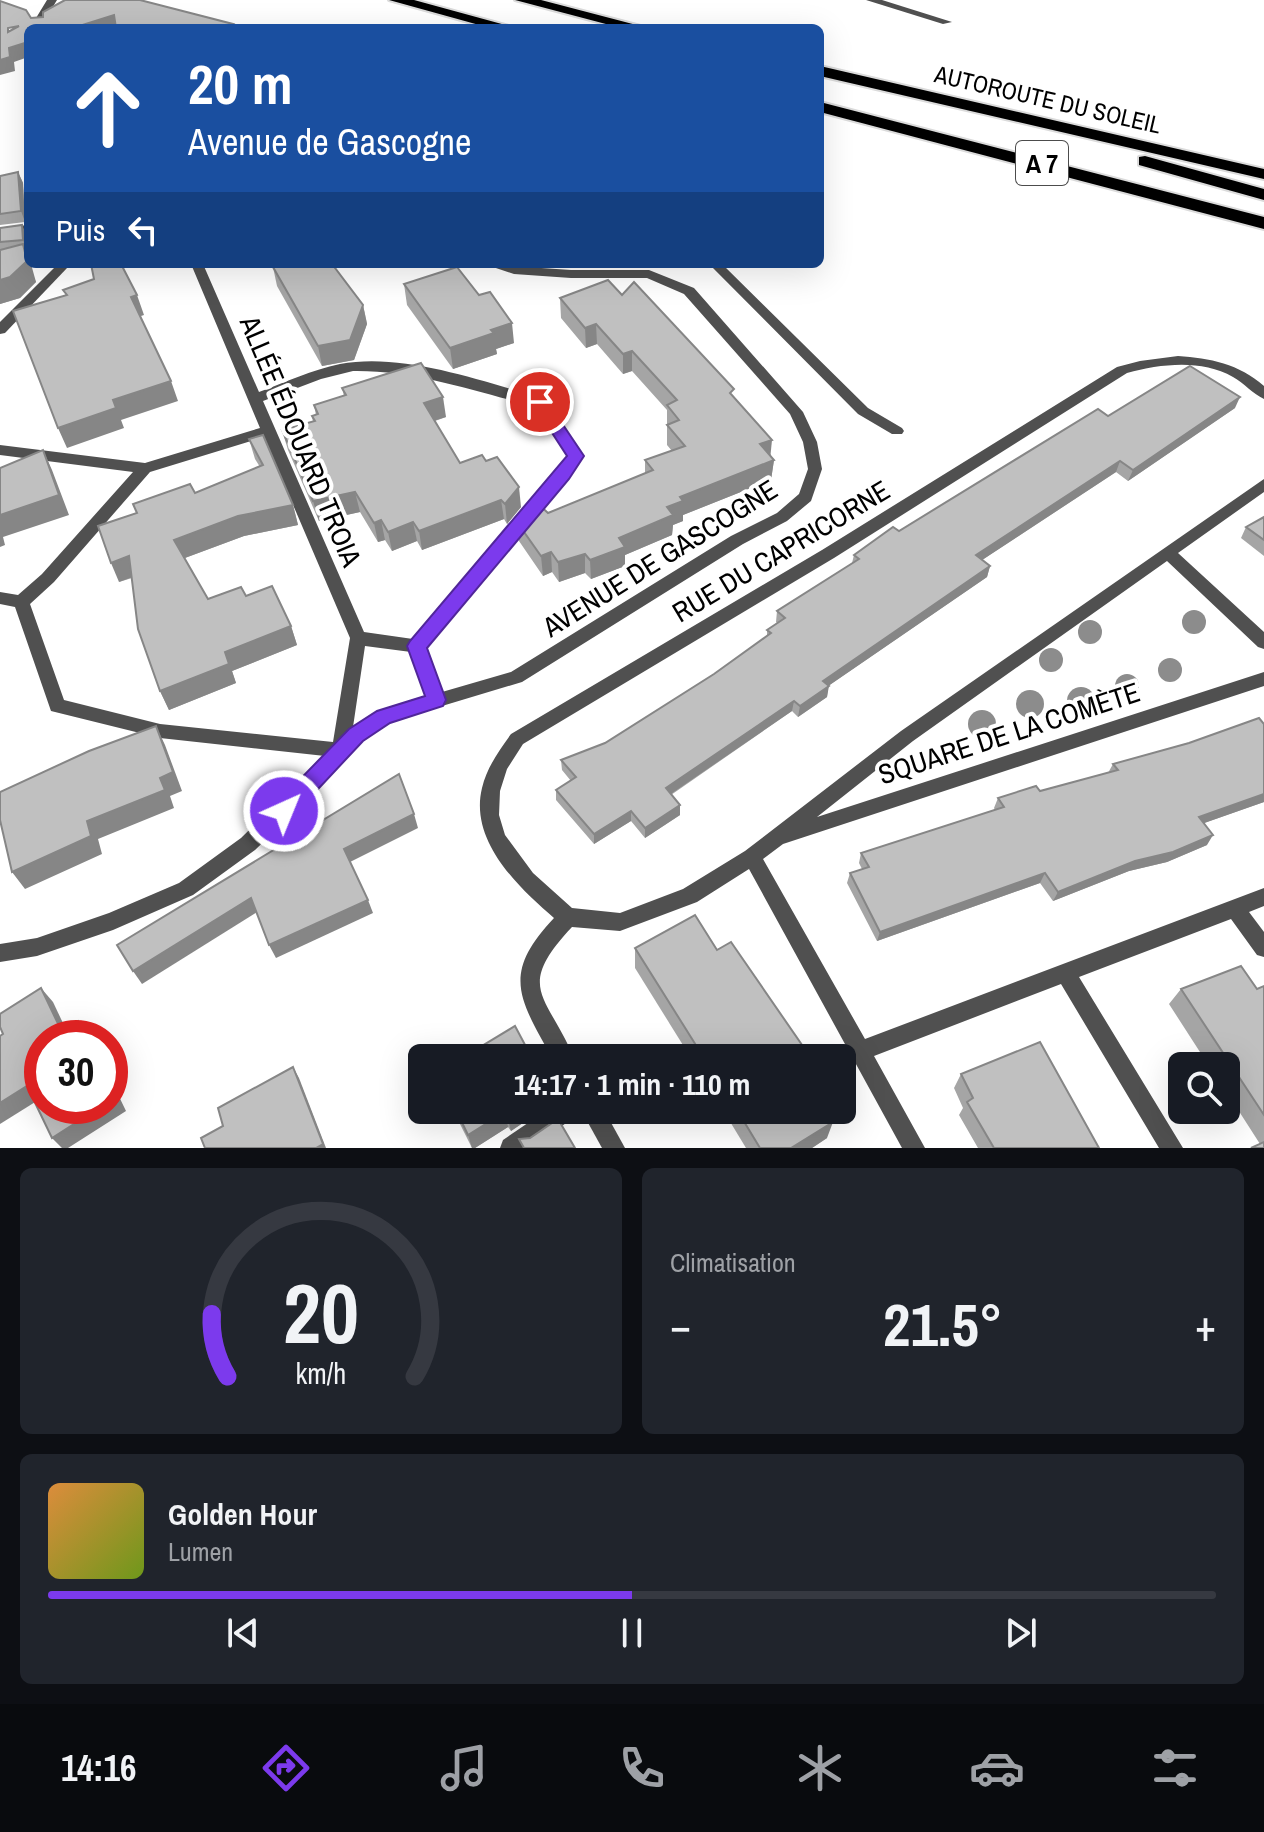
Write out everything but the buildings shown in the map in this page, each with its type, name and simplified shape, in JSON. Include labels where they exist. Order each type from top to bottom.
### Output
[{"type":"highway","points":[[396,0],[492,24]]},
{"type":"highway","points":[[522,0],[623,24]]},
{"type":"highway","points":[[825,72],[1264,195]]},
{"type":"highway","name":"AUTOROUTE DU SOLEIL","points":[[825,72],[1264,174]]},
{"type":"highway","name":"A 7","points":[[824,108],[1264,223]]},
{"type":"street","points":[[39,24],[52,0]]},
{"type":"street","points":[[871,0],[947,22]]},
{"type":"street","points":[[0,232],[24,229]]},
{"type":"street","points":[[0,330],[61,268]]},
{"type":"street","name":"ALLÉE ÉDOUARD TROIA","points":[[199,268],[358,638]]},
{"type":"street","name":"AVENUE DE GASCOGNE","points":[[341,750],[384,716],[516,677],[737,540],[782,517],[806,497],[815,469],[810,442],[796,412],[689,291],[649,274],[534,268]]},
{"type":"street","points":[[719,268],[863,411],[897,431]]},
{"type":"street","name":"RUE DU CAPRICORNE","points":[[568,917],[525,883],[502,850],[488,811],[501,758],[517,739],[828,554],[1122,370],[1154,360],[1204,362],[1237,374],[1264,394]]},
{"type":"street","points":[[254,399],[352,366],[441,373],[504,395],[540,402],[576,456],[417,646]]},
{"type":"street","points":[[0,450],[145,468],[268,431]]},
{"type":"street","points":[[21,602],[48,578],[145,468]]},
{"type":"street","name":"SQUARE DE LA COMÈTE","points":[[568,917],[620,922],[690,896],[752,857],[907,736],[1264,484]]},
{"type":"street","points":[[1167,552],[1264,642]]},
{"type":"street","points":[[0,598],[21,602]]},
{"type":"street","points":[[21,602],[57,706],[160,731],[341,750]]},
{"type":"street","points":[[0,953],[37,947],[186,889],[248,844],[341,750],[358,638],[417,646]]},
{"type":"street","points":[[417,646],[436,700]]},
{"type":"street","name":"SQUARE DE LA COMÈTE","points":[[772,841],[1264,679]]},
{"type":"street","points":[[752,857],[914,1148]]},
{"type":"street","points":[[860,1051],[1264,897]]},
{"type":"street","points":[[1235,908],[1264,948]]},
{"type":"street","points":[[556,1044],[526,988],[530,966],[541,944],[568,917]]},
{"type":"street","points":[[1065,973],[1172,1148]]},
{"type":"street","points":[[511,1148],[545,1124]]},
{"type":"street","points":[[600,1124],[614,1148]]},
{"type":"route","points":[[284,811],[356,735],[384,716],[436,700],[417,646],[576,456],[540,402]]}]
